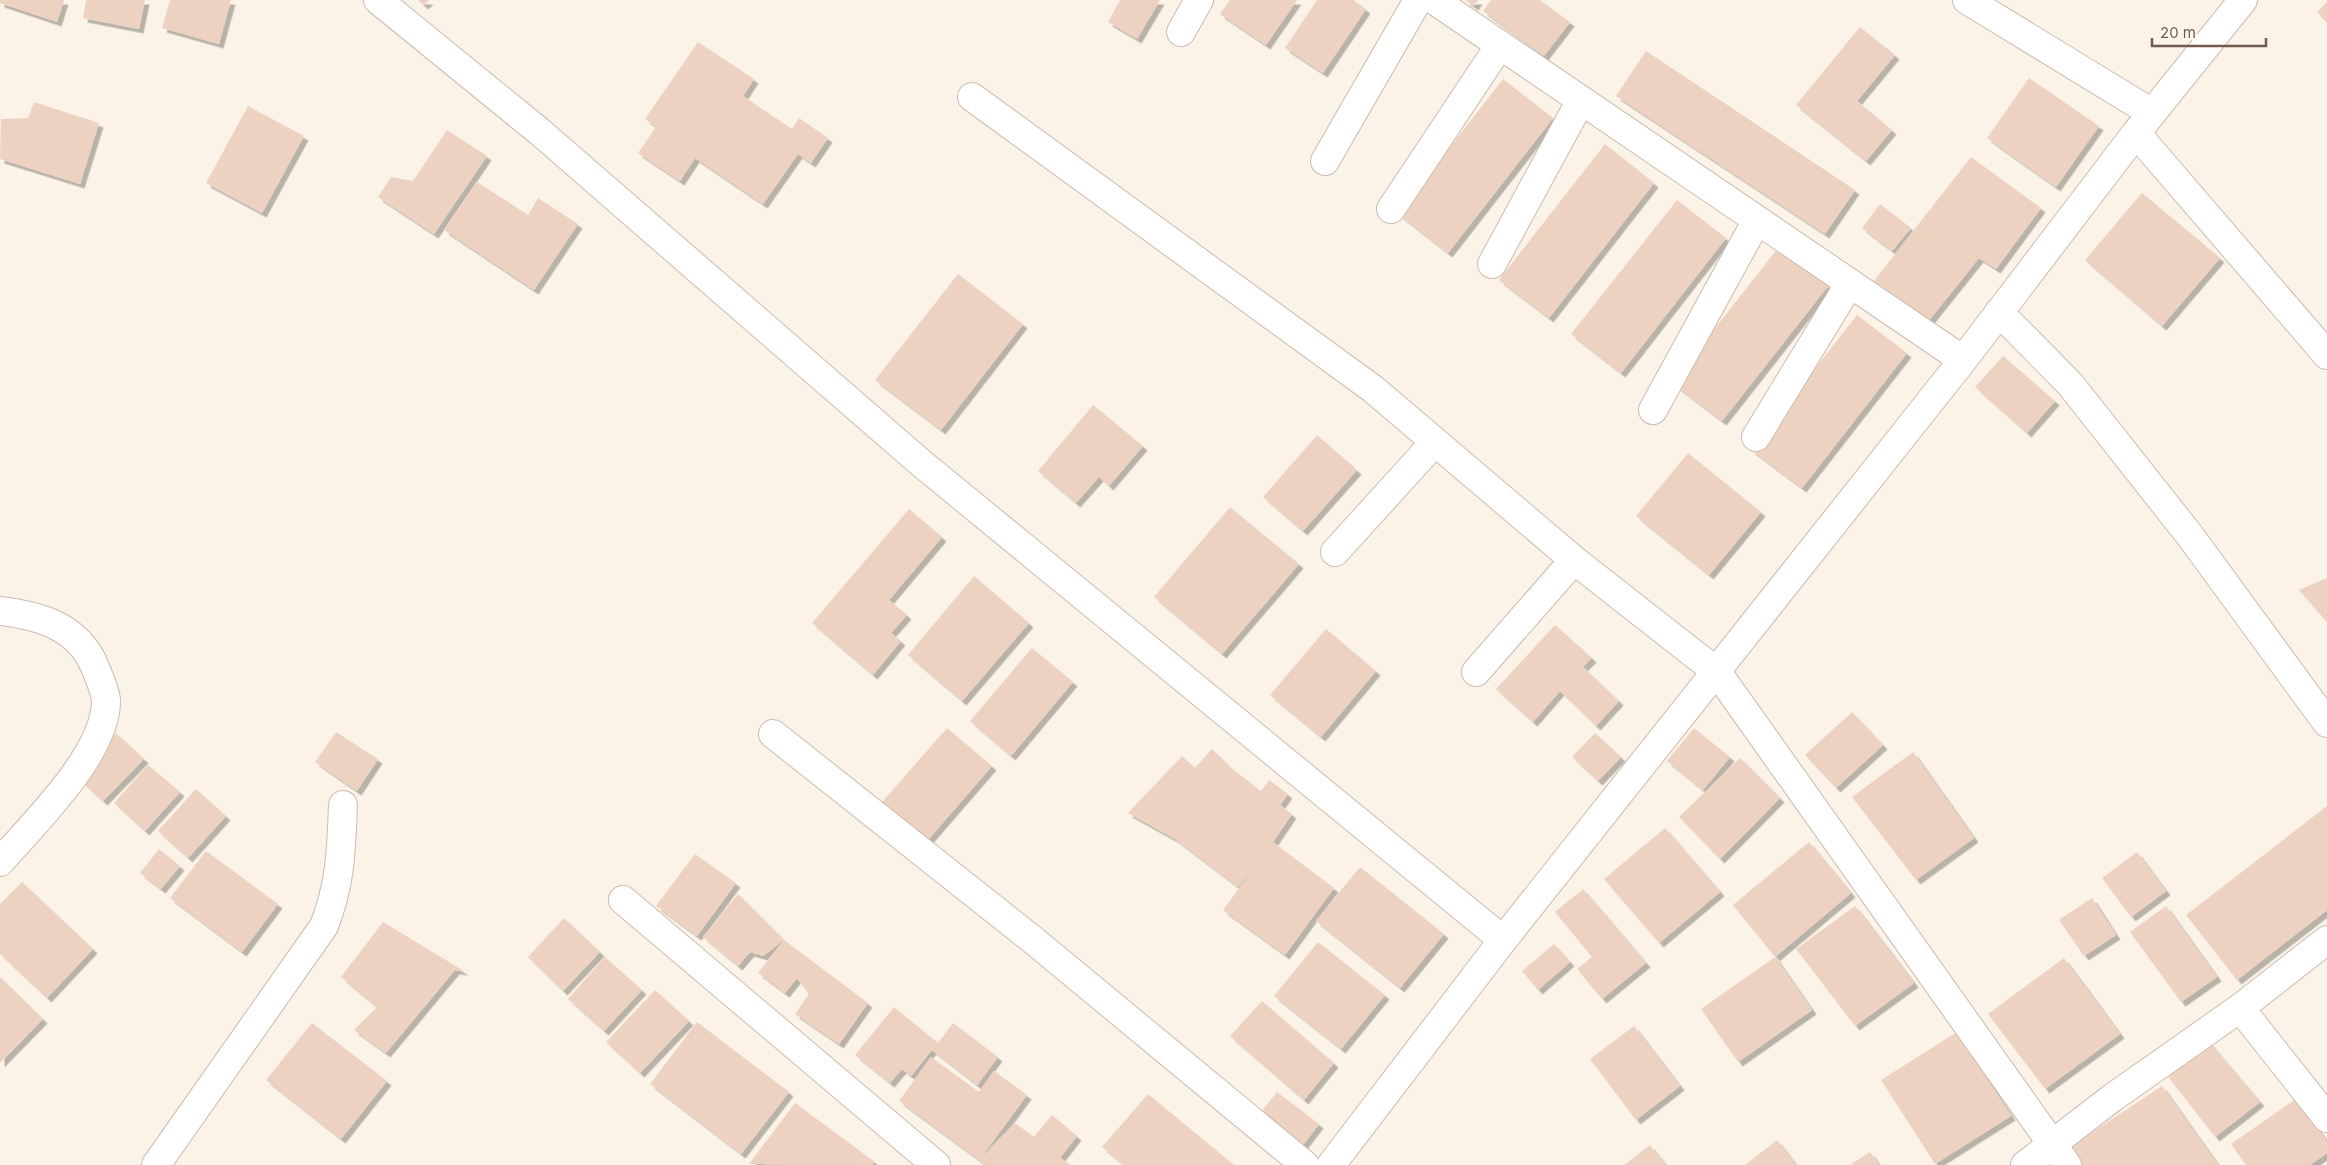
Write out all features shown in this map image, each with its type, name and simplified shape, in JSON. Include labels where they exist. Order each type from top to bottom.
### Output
[{"type":"street","points":[[378,0],[540,132],[921,463],[1503,940]]},
{"type":"street","points":[[1181,32],[1199,0]]},
{"type":"street","points":[[1325,161],[1418,0]]},
{"type":"street","points":[[1434,0],[1963,360]]},
{"type":"street","points":[[1966,0],[2144,123],[2327,355]]},
{"type":"street","points":[[1331,1165],[1503,940],[1963,360],[2144,123],[2243,0]]},
{"type":"street","points":[[1391,209],[1500,45]]},
{"type":"street","points":[[972,97],[1372,389],[1574,560],[1717,672],[2059,1156]]},
{"type":"street","points":[[1492,264],[1581,100]]},
{"type":"street","points":[[1653,410],[1757,220]]},
{"type":"street","points":[[1756,438],[1850,283]]},
{"type":"street","points":[[2000,312],[2070,384],[2191,536],[2327,723]]},
{"type":"street","points":[[1335,552],[1436,442]]},
{"type":"street","points":[[1476,672],[1574,560]]},
{"type":"street","points":[[0,611],[29,615],[54,623],[73,638],[89,653],[106,698],[102,727],[85,758],[60,794],[0,862]]},
{"type":"street","points":[[773,734],[1033,940],[1305,1165]]},
{"type":"street","points":[[156,1165],[324,926],[335,898],[340,866],[343,805]]},
{"type":"street","points":[[623,900],[936,1165]]},
{"type":"street","points":[[2025,1165],[2059,1156],[2112,1098],[2240,1008],[2327,940]]},
{"type":"street","points":[[2240,1008],[2327,1118]]},
{"type":"building","points":[[0,0],[64,0],[57,22],[0,3]]},
{"type":"building","points":[[86,0],[145,0],[139,29],[83,18]]},
{"type":"building","points":[[170,0],[231,0],[219,44],[162,28]]},
{"type":"building","points":[[418,0],[429,0],[424,5]]},
{"type":"building","points":[[1120,0],[1160,0],[1137,39],[1108,22]]},
{"type":"building","points":[[1230,0],[1297,0],[1266,45],[1220,14]]},
{"type":"building","points":[[1317,0],[1353,0],[1366,9],[1323,73],[1285,48]]},
{"type":"building","points":[[1465,0],[1478,0],[1474,6]]},
{"type":"building","points":[[1491,0],[1540,0],[1570,22],[1544,56],[1483,11]]},
{"type":"building","points":[[2327,2],[2327,23],[2317,12]]},
{"type":"building","points":[[1860,27],[1895,55],[1857,101],[1892,130],[1866,161],[1796,105]]},
{"type":"building","points":[[698,42],[754,79],[743,96],[792,129],[799,118],[828,138],[811,163],[798,154],[763,204],[695,158],[680,181],[638,153],[656,127],[645,119]]},
{"type":"building","points":[[1646,51],[1855,190],[1825,234],[1616,96]]},
{"type":"building","points":[[2029,78],[2099,126],[2056,187],[1987,138]]},
{"type":"building","points":[[1503,79],[1553,118],[1448,253],[1398,214]]},
{"type":"building","points":[[34,102],[99,123],[80,184],[0,159],[1,119],[28,118]]},
{"type":"building","points":[[248,106],[304,136],[262,213],[206,183]]},
{"type":"building","points":[[447,130],[487,156],[434,234],[378,197],[391,177],[413,181]]},
{"type":"building","points":[[1605,144],[1654,183],[1549,318],[1499,280]]},
{"type":"building","points":[[1971,157],[2041,208],[1996,269],[1979,258],[1927,323],[1874,281]]},
{"type":"building","points":[[477,182],[528,215],[538,198],[578,224],[534,290],[444,230]]},
{"type":"building","points":[[2142,193],[2220,258],[2162,326],[2085,260]]},
{"type":"building","points":[[1677,200],[1726,238],[1621,373],[1571,334]]},
{"type":"building","points":[[1880,204],[1911,228],[1892,251],[1862,228]]},
{"type":"building","points":[[1778,248],[1828,286],[1722,421],[1672,383]]},
{"type":"building","points":[[958,274],[1023,324],[941,430],[875,380]]},
{"type":"building","points":[[1857,315],[1907,353],[1802,488],[1751,450]]},
{"type":"building","points":[[2003,356],[2055,401],[2027,433],[1975,387]]},
{"type":"building","points":[[1093,405],[1143,446],[1109,486],[1099,477],[1076,503],[1038,471]]},
{"type":"building","points":[[1317,435],[1357,470],[1303,531],[1263,497]]},
{"type":"building","points":[[1688,453],[1761,512],[1709,575],[1636,516]]},
{"type":"building","points":[[1230,507],[1299,564],[1222,654],[1154,597]]},
{"type":"building","points":[[909,509],[942,537],[889,600],[907,615],[891,633],[901,641],[873,675],[812,623]]},
{"type":"building","points":[[974,576],[1029,623],[962,701],[908,655]]},
{"type":"building","points":[[2327,578],[2327,622],[2299,590]]},
{"type":"building","points":[[1555,625],[1592,658],[1583,667],[1619,701],[1596,726],[1560,691],[1533,722],[1496,689]]},
{"type":"building","points":[[1326,629],[1376,671],[1321,737],[1270,695]]},
{"type":"building","points":[[1032,648],[1073,682],[1011,756],[970,721]]},
{"type":"building","points":[[1852,712],[1883,745],[1836,788],[1805,755]]},
{"type":"building","points":[[947,728],[992,766],[927,841],[882,802]]},
{"type":"building","points":[[1694,728],[1730,757],[1703,790],[1667,761]]},
{"type":"building","points":[[336,732],[378,759],[357,791],[315,762]]},
{"type":"building","points":[[116,733],[144,759],[103,801],[81,781]]},
{"type":"building","points":[[1595,733],[1621,757],[1598,781],[1572,757]]},
{"type":"building","points":[[1212,749],[1230,767],[1261,791],[1269,780],[1288,794],[1280,805],[1292,814],[1273,842],[1334,888],[1285,955],[1223,910],[1263,856],[1238,887],[1175,839],[1128,813],[1182,756],[1195,768]]},
{"type":"building","points":[[1913,752],[1974,838],[1916,880],[1852,797]]},
{"type":"building","points":[[1740,758],[1780,798],[1720,859],[1679,817]]},
{"type":"building","points":[[148,765],[180,792],[145,831],[114,803]]},
{"type":"building","points":[[196,789],[226,816],[188,858],[158,831]]},
{"type":"building","points":[[2327,806],[2327,910],[2237,980],[2186,915]]},
{"type":"building","points":[[1665,828],[1720,892],[1659,943],[1604,879]]},
{"type":"building","points":[[1809,842],[1851,893],[1775,957],[1733,905]]},
{"type":"building","points":[[159,849],[180,866],[161,889],[140,873]]},
{"type":"building","points":[[206,851],[278,904],[242,952],[170,898]]},
{"type":"building","points":[[2137,852],[2166,891],[2131,917],[2102,878]]},
{"type":"building","points":[[695,854],[736,883],[697,936],[656,906]]},
{"type":"building","points":[[1360,867],[1444,934],[1400,988],[1316,921]]},
{"type":"building","points":[[22,882],[93,949],[47,998],[0,954],[0,904]]},
{"type":"building","points":[[1583,889],[1646,963],[1602,999],[1577,969],[1592,957],[1555,912]]},
{"type":"building","points":[[738,894],[784,940],[763,956],[750,952],[738,966],[703,937]]},
{"type":"building","points":[[2092,898],[2116,935],[2084,956],[2059,920]]},
{"type":"building","points":[[1855,906],[1914,983],[1855,1026],[1796,949]]},
{"type":"building","points":[[2166,906],[2217,977],[2181,1002],[2130,932]]},
{"type":"building","points":[[564,918],[600,952],[563,991],[528,957]]},
{"type":"building","points":[[383,922],[464,971],[455,970],[386,1053],[354,1030],[377,1007],[341,977]]},
{"type":"building","points":[[784,940],[868,1003],[839,1044],[795,1014],[809,994],[797,978],[785,993],[758,973]]},
{"type":"building","points":[[1318,942],[1385,995],[1341,1049],[1274,996]]},
{"type":"building","points":[[1554,944],[1570,962],[1538,990],[1522,971]]},
{"type":"building","points":[[605,957],[642,990],[604,1031],[568,999]]},
{"type":"building","points":[[1775,957],[1812,1010],[1738,1062],[1701,1009]]},
{"type":"building","points":[[2064,958],[2120,1034],[2045,1089],[1988,1014]]},
{"type":"building","points":[[0,977],[43,1019],[0,1063]]},
{"type":"building","points":[[655,990],[689,1021],[640,1073],[606,1042]]},
{"type":"building","points":[[1262,1001],[1334,1063],[1304,1100],[1230,1036]]},
{"type":"building","points":[[894,1007],[938,1043],[953,1023],[998,1057],[977,1085],[932,1050],[911,1076],[902,1069],[890,1083],[855,1055]]},
{"type":"building","points":[[697,1022],[789,1092],[741,1154],[650,1084]]},
{"type":"building","points":[[312,1023],[387,1081],[341,1139],[266,1080]]},
{"type":"building","points":[[1634,1026],[1680,1086],[1636,1120],[1590,1059]]},
{"type":"building","points":[[1957,1032],[2011,1116],[1935,1164],[1881,1080]]},
{"type":"building","points":[[2203,1035],[2260,1102],[2215,1137],[2166,1074]]},
{"type":"building","points":[[931,1057],[979,1092],[994,1071],[1027,1095],[980,1159],[1015,1123],[1034,1137],[1052,1115],[1077,1136],[1060,1158],[1071,1165],[986,1165],[899,1101]]},
{"type":"building","points":[[2162,1086],[2218,1165],[2083,1165],[2070,1147]]},
{"type":"building","points":[[1277,1092],[1319,1124],[1300,1149],[1258,1116]]},
{"type":"building","points":[[1148,1094],[1234,1165],[1124,1165],[1102,1147]]},
{"type":"building","points":[[2297,1098],[2327,1142],[2327,1153],[2310,1165],[2246,1165],[2231,1144]]},
{"type":"building","points":[[795,1103],[875,1162],[872,1165],[749,1164]]},
{"type":"building","points":[[1777,1140],[1796,1165],[1745,1165]]},
{"type":"building","points":[[1650,1145],[1666,1165],[1624,1165]]},
{"type":"building","points":[[1870,1152],[1879,1165],[1850,1165]]}]
